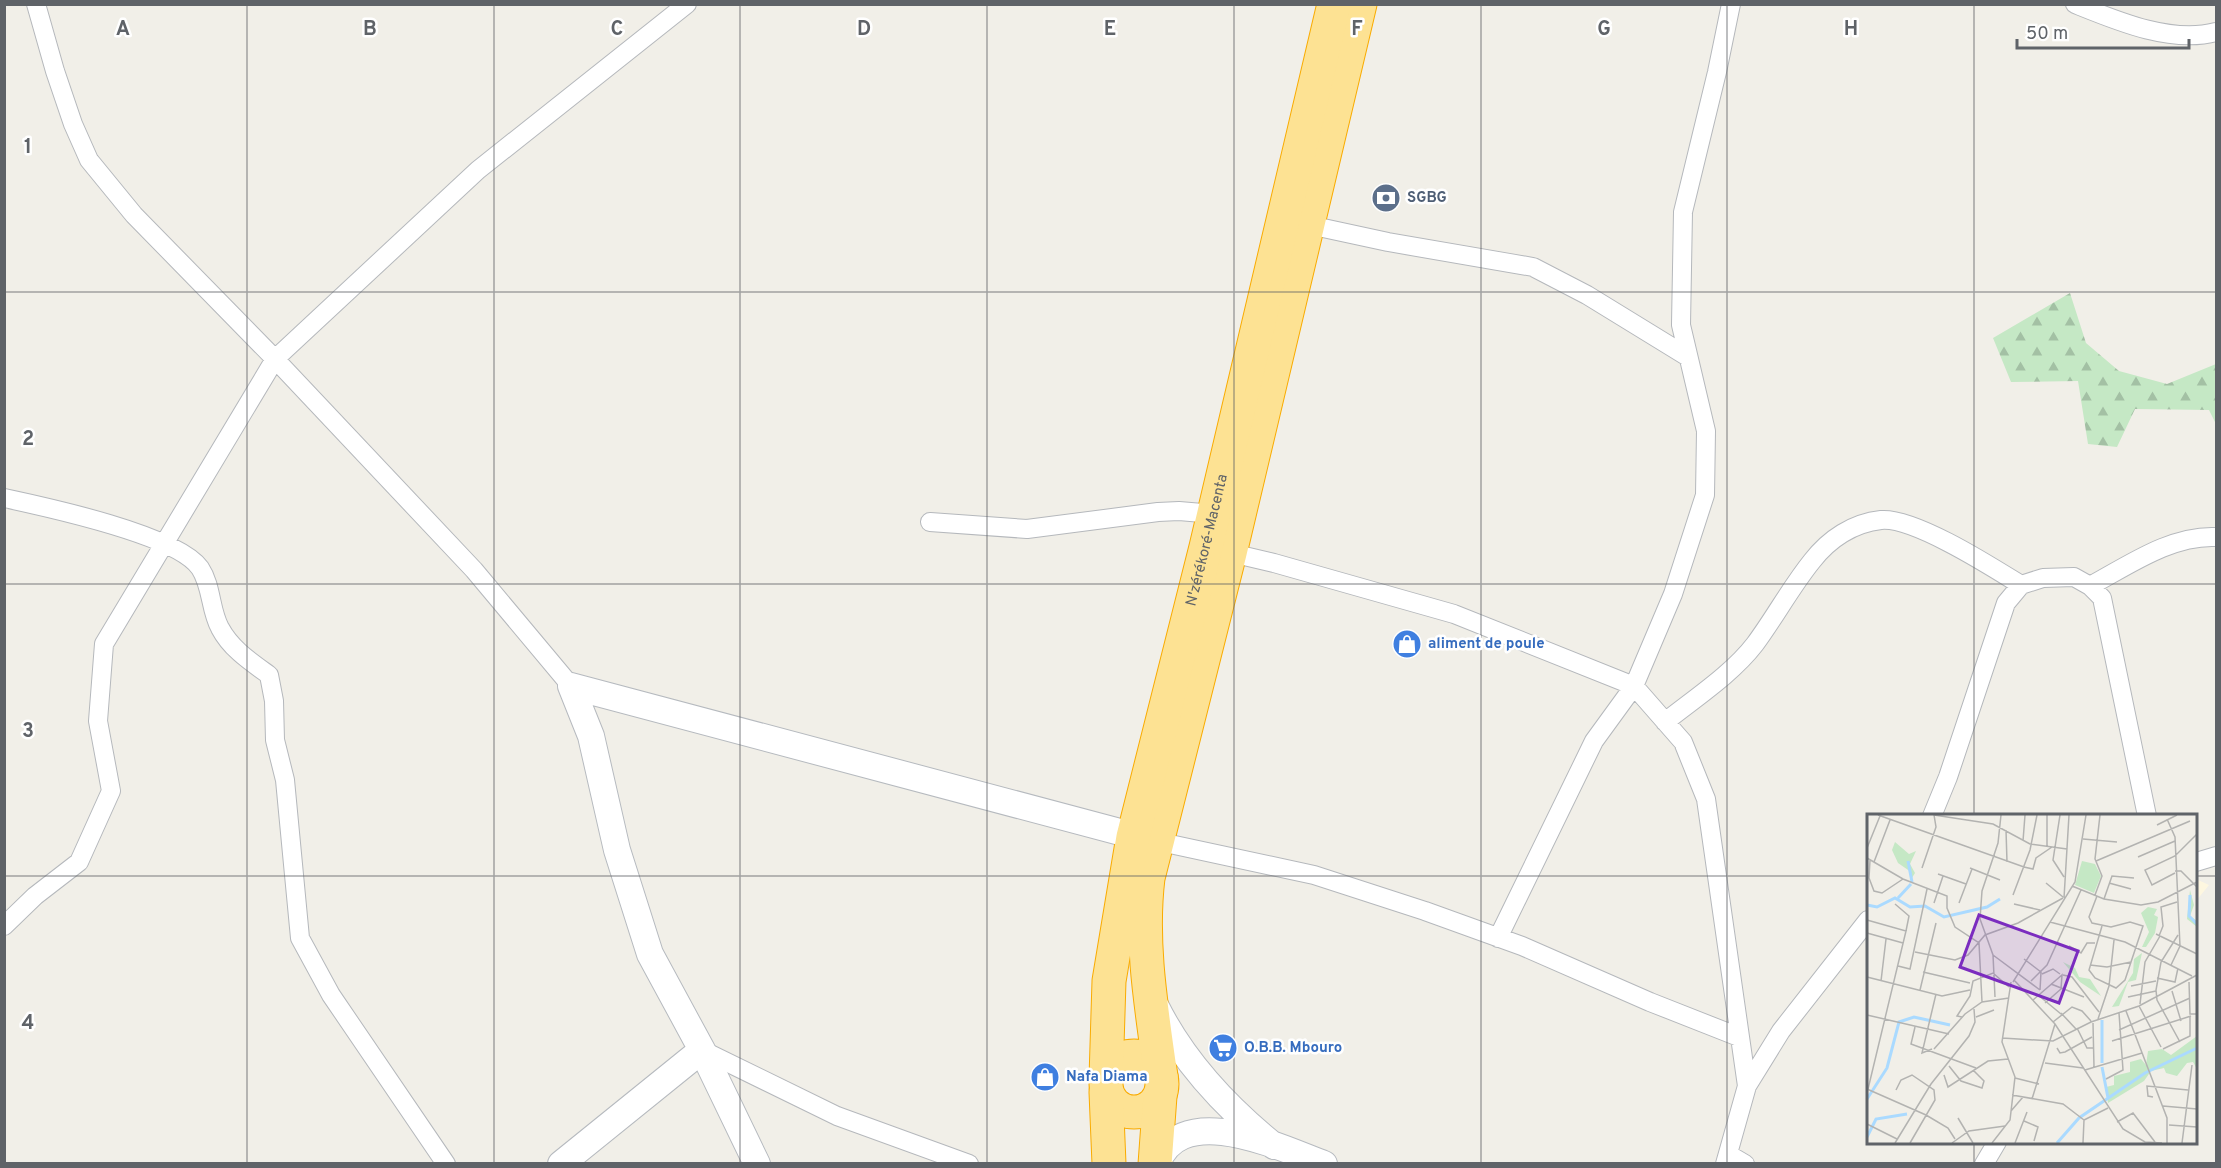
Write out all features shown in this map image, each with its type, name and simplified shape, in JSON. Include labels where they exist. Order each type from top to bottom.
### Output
[{"type":"highway","name":"N'zérékoré-Macenta","points":[[1218,550],[1214,514],[1295,222],[1334,4]]},
{"type":"highway","points":[[1109,1164],[1106,1085],[1109,981],[1218,550],[1295,222],[1360,4]]},
{"type":"highway","points":[[1144,839],[1144,907],[1150,996],[1160,1086],[1156,1164]]},
{"type":"highway","points":[[1132,1056],[1150,1061],[1160,1086],[1152,1106],[1134,1113],[1115,1106],[1106,1085],[1114,1064],[1132,1056]]},
{"type":"street","points":[[36,4],[55,71],[89,160],[134,215],[275,358],[474,570],[571,686],[591,736],[617,850],[650,954],[702,1050],[757,1164]]},
{"type":"street","points":[[4,926],[35,896],[79,862],[111,791],[98,721],[104,644],[275,358],[478,170],[687,4]]},
{"type":"street","points":[[1498,938],[1594,741],[1634,686],[1672,594],[1705,495],[1706,431],[1681,325],[1683,212],[1718,72],[1731,4]]},
{"type":"street","points":[[2075,4],[2132,27],[2200,36],[2217,32]]},
{"type":"street","points":[[1295,222],[1388,242],[1533,267],[1607,307],[1688,357]]},
{"type":"street","points":[[4,498],[165,542],[199,567],[212,596],[219,628],[240,654],[269,675],[274,701],[275,740],[285,780],[300,939],[331,995],[446,1164]]},
{"type":"street","points":[[930,522],[1027,530],[1158,512],[1214,514]]},
{"type":"street","points":[[1665,722],[1753,646],[1812,561],[1831,540],[1854,526],[1883,520],[1911,526],[1984,561],[2021,585]]},
{"type":"street","points":[[2090,586],[2170,544],[2201,536],[2217,537]]},
{"type":"street","points":[[1218,550],[1454,614],[1634,686],[1683,742],[1706,799],[1721,890],[1747,1086]]},
{"type":"street","points":[[1933,814],[1948,777],[2006,603],[2021,585],[2043,578],[2074,577],[2090,586],[2102,598],[2147,814]]},
{"type":"street","points":[[571,686],[1144,839],[1314,876],[1425,911],[1498,938],[1739,1037]]},
{"type":"street","points":[[2197,862],[2217,856]]},
{"type":"street","points":[[1745,1164],[1726,1159],[1747,1086],[1780,1031],[1867,922]]},
{"type":"street","points":[[1150,996],[1163,1022],[1197,1070],[1249,1126],[1274,1146]]},
{"type":"street","points":[[561,1164],[702,1050]]},
{"type":"street","points":[[702,1050],[837,1116],[969,1164]]},
{"type":"street","points":[[1156,1164],[1165,1148],[1197,1130],[1217,1131],[1274,1146],[1324,1164]]},
{"type":"street","points":[[1984,1164],[1996,1144]]},
{"type":"shaded area","points":[[2197,879],[2209,885],[2197,900]]},
{"type":"green space","points":[[2070,293],[2086,343],[2119,371],[2167,384],[2216,364],[2216,424],[2209,410],[2135,409],[2117,447],[2088,444],[2078,381],[2011,382],[1993,338]]},
{"type":"place","name":"SGBG","points":[[1386,198]]},
{"type":"place","name":"aliment de poule","points":[[1407,644]]},
{"type":"place","name":"O.B.B. Mbouro","points":[[1223,1048]]},
{"type":"place","name":"Nafa Diama","points":[[1045,1077]]}]
